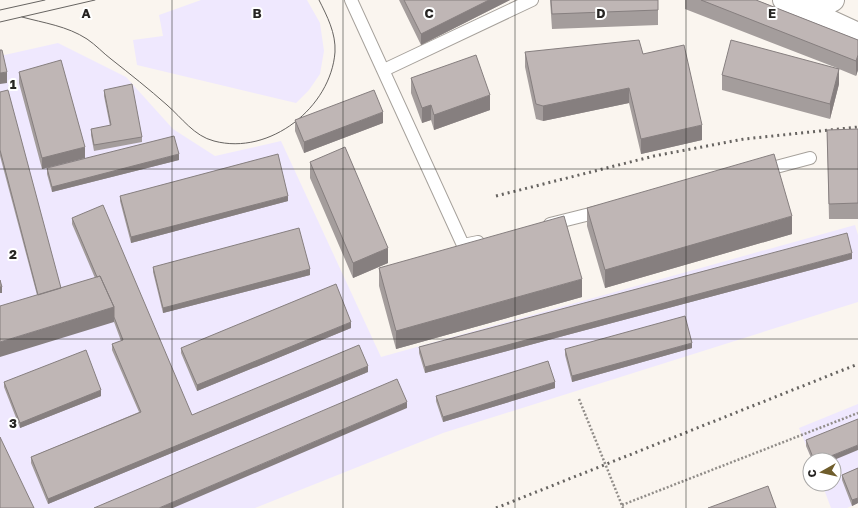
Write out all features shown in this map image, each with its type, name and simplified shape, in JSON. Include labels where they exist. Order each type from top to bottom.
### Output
[{"type":"street","points":[[784,0],[858,34]]},
{"type":"street","points":[[810,12],[833,0]]},
{"type":"lane","points":[[351,0],[463,245],[486,240]]},
{"type":"lane","points":[[384,70],[532,0]]},
{"type":"lane","points":[[748,174],[810,158]]},
{"type":"lane","points":[[540,226],[617,207]]},
{"type":"path","points":[[579,399],[623,507],[858,412]]},
{"type":"shaded area","points":[[201,0],[307,0],[320,23],[324,51],[320,74],[309,90],[296,103],[137,65],[133,40],[163,36],[159,15]]},
{"type":"shaded area","points":[[58,43],[126,77],[173,129],[215,156],[281,141],[381,357],[855,225],[858,235],[858,302],[443,433],[255,508],[0,508],[0,56]]},
{"type":"shaded area","points":[[858,404],[858,503],[847,508],[831,508],[825,492],[842,492],[842,452],[809,452],[799,428]]},
{"type":"building","points":[[404,0],[489,0],[421,34]]},
{"type":"building","points":[[551,0],[658,0],[658,10],[552,14]]},
{"type":"building","points":[[701,0],[756,0],[858,40],[858,55],[856,61]]},
{"type":"building","points":[[639,40],[643,54],[684,45],[702,125],[641,139],[629,88],[543,106],[536,104],[525,52]]},
{"type":"building","points":[[731,40],[839,69],[830,104],[722,75]]},
{"type":"building","points":[[0,50],[2,50],[7,72],[0,73]]},
{"type":"building","points":[[476,55],[490,95],[434,115],[431,105],[422,108],[411,78]]},
{"type":"building","points":[[61,60],[85,147],[42,158],[19,72]]},
{"type":"building","points":[[132,84],[142,137],[94,145],[91,129],[111,125],[104,90]]},
{"type":"building","points":[[8,90],[61,288],[38,295],[0,150],[0,92]]},
{"type":"building","points":[[374,90],[383,112],[304,142],[295,120]]},
{"type":"building","points":[[858,129],[858,203],[829,204],[827,130]]},
{"type":"building","points":[[174,136],[179,154],[52,187],[47,168]]},
{"type":"building","points":[[345,147],[388,248],[353,263],[310,162]]},
{"type":"building","points":[[278,154],[288,196],[131,237],[120,196]]},
{"type":"building","points":[[774,154],[792,216],[605,270],[587,208]]},
{"type":"building","points":[[103,205],[192,415],[359,345],[368,366],[48,499],[31,457],[141,412],[112,344],[123,340],[114,317],[114,307],[100,276],[97,277],[72,218]]},
{"type":"building","points":[[564,216],[582,279],[396,331],[379,268]]},
{"type":"building","points":[[299,228],[310,269],[163,308],[153,267]]},
{"type":"building","points":[[847,233],[852,253],[425,367],[419,347]]},
{"type":"building","points":[[100,276],[114,307],[0,342],[0,306]]},
{"type":"building","points":[[336,284],[351,322],[197,385],[181,348]]},
{"type":"building","points":[[685,316],[692,343],[572,376],[565,349]]},
{"type":"building","points":[[86,350],[101,390],[20,423],[4,382]]},
{"type":"building","points":[[548,361],[555,382],[443,417],[436,396]]},
{"type":"building","points":[[397,379],[407,402],[159,508],[94,508]]},
{"type":"building","points":[[858,419],[858,445],[841,452],[811,452],[806,440]]},
{"type":"building","points":[[0,437],[34,508],[0,508]]},
{"type":"building","points":[[858,468],[858,498],[852,500],[842,475]]},
{"type":"building","points":[[768,486],[776,508],[708,508]]},
{"type":"tram line","points":[[0,10],[45,0]]},
{"type":"tram line","points":[[0,22],[95,0]]},
{"type":"tram line","points":[[22,17],[72,31],[87,39],[173,110],[194,131],[207,139],[235,144],[256,141],[276,134],[294,123],[310,108],[322,91],[331,72],[335,45],[330,25],[319,0]]},
{"type":"railway","points":[[496,196],[654,156],[744,139],[858,127]]},
{"type":"railway","points":[[496,508],[858,364]]}]
